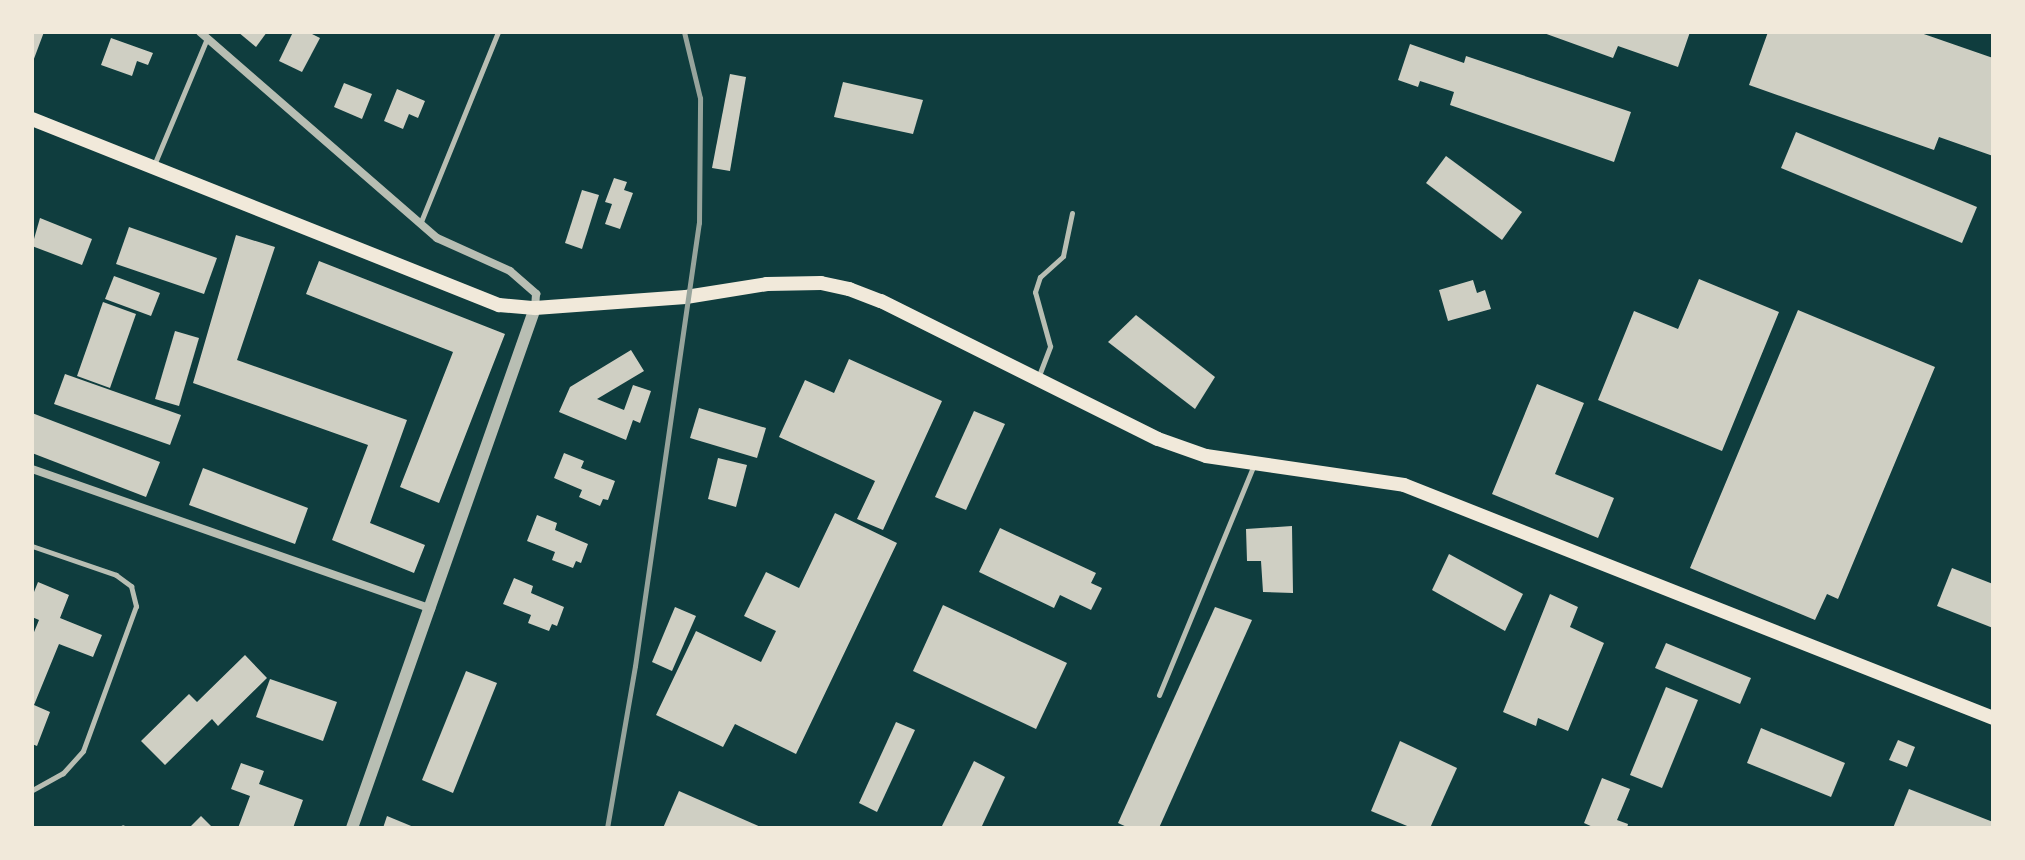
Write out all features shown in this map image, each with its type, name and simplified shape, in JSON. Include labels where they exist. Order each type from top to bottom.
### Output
[{"type":"main road","points":[[32,119],[499,305],[535,308],[686,297],[767,284],[821,283],[881,301],[1158,439],[1206,456],[1404,485],[1429,493],[1993,718]]},
{"type":"street","points":[[204,34],[420,225],[437,238],[510,271],[536,294],[535,308],[352,828]]},
{"type":"street","points":[[32,469],[431,609]]},
{"type":"lane","points":[[420,225],[498,32]]},
{"type":"lane","points":[[153,168],[204,34]]},
{"type":"lane","points":[[1037,379],[1050,346],[1035,292],[1040,277],[1063,256],[1072,213]]},
{"type":"lane","points":[[1159,695],[1254,462]]},
{"type":"lane","points":[[32,546],[116,575],[131,586],[136,606],[83,751],[63,773],[32,790]]},
{"type":"building","points":[[32,32],[44,32],[32,64]]},
{"type":"building","points":[[238,32],[267,32],[256,47]]},
{"type":"building","points":[[293,32],[308,32],[320,38],[302,72],[279,61]]},
{"type":"building","points":[[1541,32],[1690,32],[1678,67],[1618,46],[1613,58]]},
{"type":"building","points":[[1768,32],[1918,32],[1993,58],[1993,156],[1939,137],[1934,150],[1749,85]]},
{"type":"building","points":[[111,38],[153,53],[148,65],[137,61],[132,76],[101,65]]},
{"type":"building","points":[[1410,44],[1464,63],[1466,56],[1631,112],[1614,162],[1450,105],[1454,92],[1420,81],[1418,87],[1398,80]]},
{"type":"building","points":[[730,74],[746,77],[730,171],[712,168]]},
{"type":"building","points":[[843,82],[923,100],[913,134],[834,117]]},
{"type":"building","points":[[344,83],[372,94],[362,119],[334,107]]},
{"type":"building","points":[[397,89],[425,101],[418,118],[409,114],[403,129],[384,121]]},
{"type":"building","points":[[1796,132],[1977,207],[1962,243],[1781,168]]},
{"type":"building","points":[[1446,156],[1522,212],[1502,240],[1426,183]]},
{"type":"building","points":[[614,178],[627,182],[624,190],[633,193],[620,229],[605,224],[612,204],[605,202]]},
{"type":"building","points":[[582,190],[599,195],[582,249],[565,243]]},
{"type":"building","points":[[40,218],[92,239],[82,265],[32,246]]},
{"type":"building","points":[[129,227],[217,258],[204,294],[116,264]]},
{"type":"building","points":[[236,235],[275,247],[237,360],[407,420],[370,523],[425,545],[414,573],[332,540],[368,445],[193,383]]},
{"type":"building","points":[[319,261],[505,334],[439,503],[400,487],[453,352],[306,294]]},
{"type":"building","points":[[114,276],[160,293],[151,316],[105,299]]},
{"type":"building","points":[[1699,279],[1779,312],[1722,451],[1598,400],[1634,311],[1678,329]]},
{"type":"building","points":[[1473,280],[1477,293],[1485,290],[1491,309],[1448,321],[1439,290]]},
{"type":"building","points":[[103,302],[136,314],[110,388],[77,376]]},
{"type":"building","points":[[1798,310],[1935,367],[1838,599],[1827,594],[1815,620],[1690,568]]},
{"type":"building","points":[[1136,315],[1215,377],[1195,409],[1108,342]]},
{"type":"building","points":[[175,331],[199,338],[179,406],[155,399]]},
{"type":"building","points":[[631,350],[644,371],[597,399],[624,410],[633,385],[651,391],[640,423],[633,420],[626,440],[559,412],[570,387]]},
{"type":"building","points":[[849,359],[942,401],[883,530],[857,519],[875,481],[779,437],[805,380],[834,393]]},
{"type":"building","points":[[65,374],[181,415],[170,445],[54,404]]},
{"type":"building","points":[[1537,384],[1584,403],[1555,474],[1614,498],[1598,538],[1492,494]]},
{"type":"building","points":[[699,408],[766,428],[757,458],[690,438]]},
{"type":"building","points":[[974,411],[1005,424],[966,510],[935,497]]},
{"type":"building","points":[[32,413],[160,462],[146,497],[32,453]]},
{"type":"building","points":[[564,453],[584,461],[581,468],[615,481],[608,500],[603,499],[600,506],[579,497],[582,490],[554,478]]},
{"type":"building","points":[[718,458],[747,465],[736,507],[708,499]]},
{"type":"building","points":[[203,468],[308,508],[295,544],[189,505]]},
{"type":"building","points":[[835,513],[897,543],[796,754],[735,724],[723,747],[656,715],[696,631],[761,662],[776,631],[744,616],[766,572],[799,588]]},
{"type":"building","points":[[537,515],[557,523],[555,530],[588,544],[581,563],[576,561],[573,568],[552,560],[555,552],[527,541]]},
{"type":"building","points":[[1292,526],[1293,593],[1263,592],[1261,561],[1247,561],[1246,529]]},
{"type":"building","points":[[1000,528],[1096,573],[1091,583],[1102,588],[1091,610],[1060,595],[1054,608],[979,572]]},
{"type":"building","points":[[1449,554],[1523,594],[1505,631],[1432,590]]},
{"type":"building","points":[[1952,568],[1993,584],[1993,628],[1937,606]]},
{"type":"building","points":[[514,578],[533,586],[531,593],[564,607],[557,626],[552,624],[549,631],[528,623],[531,615],[503,604]]},
{"type":"building","points":[[38,582],[69,595],[60,618],[102,635],[93,657],[59,644],[34,705],[50,712],[37,746],[32,744],[32,637],[39,620],[32,617],[32,597]]},
{"type":"building","points":[[1550,594],[1578,607],[1570,627],[1604,643],[1568,731],[1538,718],[1536,726],[1503,712]]},
{"type":"building","points":[[943,605],[1067,663],[1036,729],[913,671]]},
{"type":"building","points":[[675,607],[696,616],[672,671],[652,662]]},
{"type":"building","points":[[1215,607],[1252,620],[1159,828],[1129,828],[1118,823]]},
{"type":"building","points":[[1666,643],[1751,678],[1740,704],[1655,668]]},
{"type":"building","points":[[245,655],[267,678],[218,726],[212,719],[165,765],[141,741],[189,694],[197,702]]},
{"type":"building","points":[[466,671],[497,683],[453,793],[422,780]]},
{"type":"building","points":[[270,679],[337,702],[323,741],[256,717]]},
{"type":"building","points":[[1666,687],[1698,700],[1662,788],[1630,775]]},
{"type":"building","points":[[896,722],[915,730],[877,812],[859,803]]},
{"type":"building","points":[[1761,728],[1845,763],[1831,797],[1747,763]]},
{"type":"building","points":[[1898,740],[1915,747],[1907,767],[1889,760]]},
{"type":"building","points":[[1400,741],[1457,768],[1430,828],[1412,828],[1371,811]]},
{"type":"building","points":[[974,761],[1005,777],[981,828],[941,828]]},
{"type":"building","points":[[241,763],[264,771],[259,784],[303,800],[293,828],[238,828],[250,796],[231,789]]},
{"type":"building","points":[[1602,778],[1630,789],[1617,820],[1628,824],[1627,828],[1595,828],[1584,823]]},
{"type":"building","points":[[1909,789],[1993,822],[1993,828],[1893,828]]},
{"type":"building","points":[[679,791],[763,828],[663,828]]},
{"type":"building","points":[[201,816],[213,828],[189,828]]},
{"type":"building","points":[[387,816],[416,828],[383,828]]},
{"type":"railway","points":[[607,828],[635,666],[699,223],[700,98],[684,32]]}]
